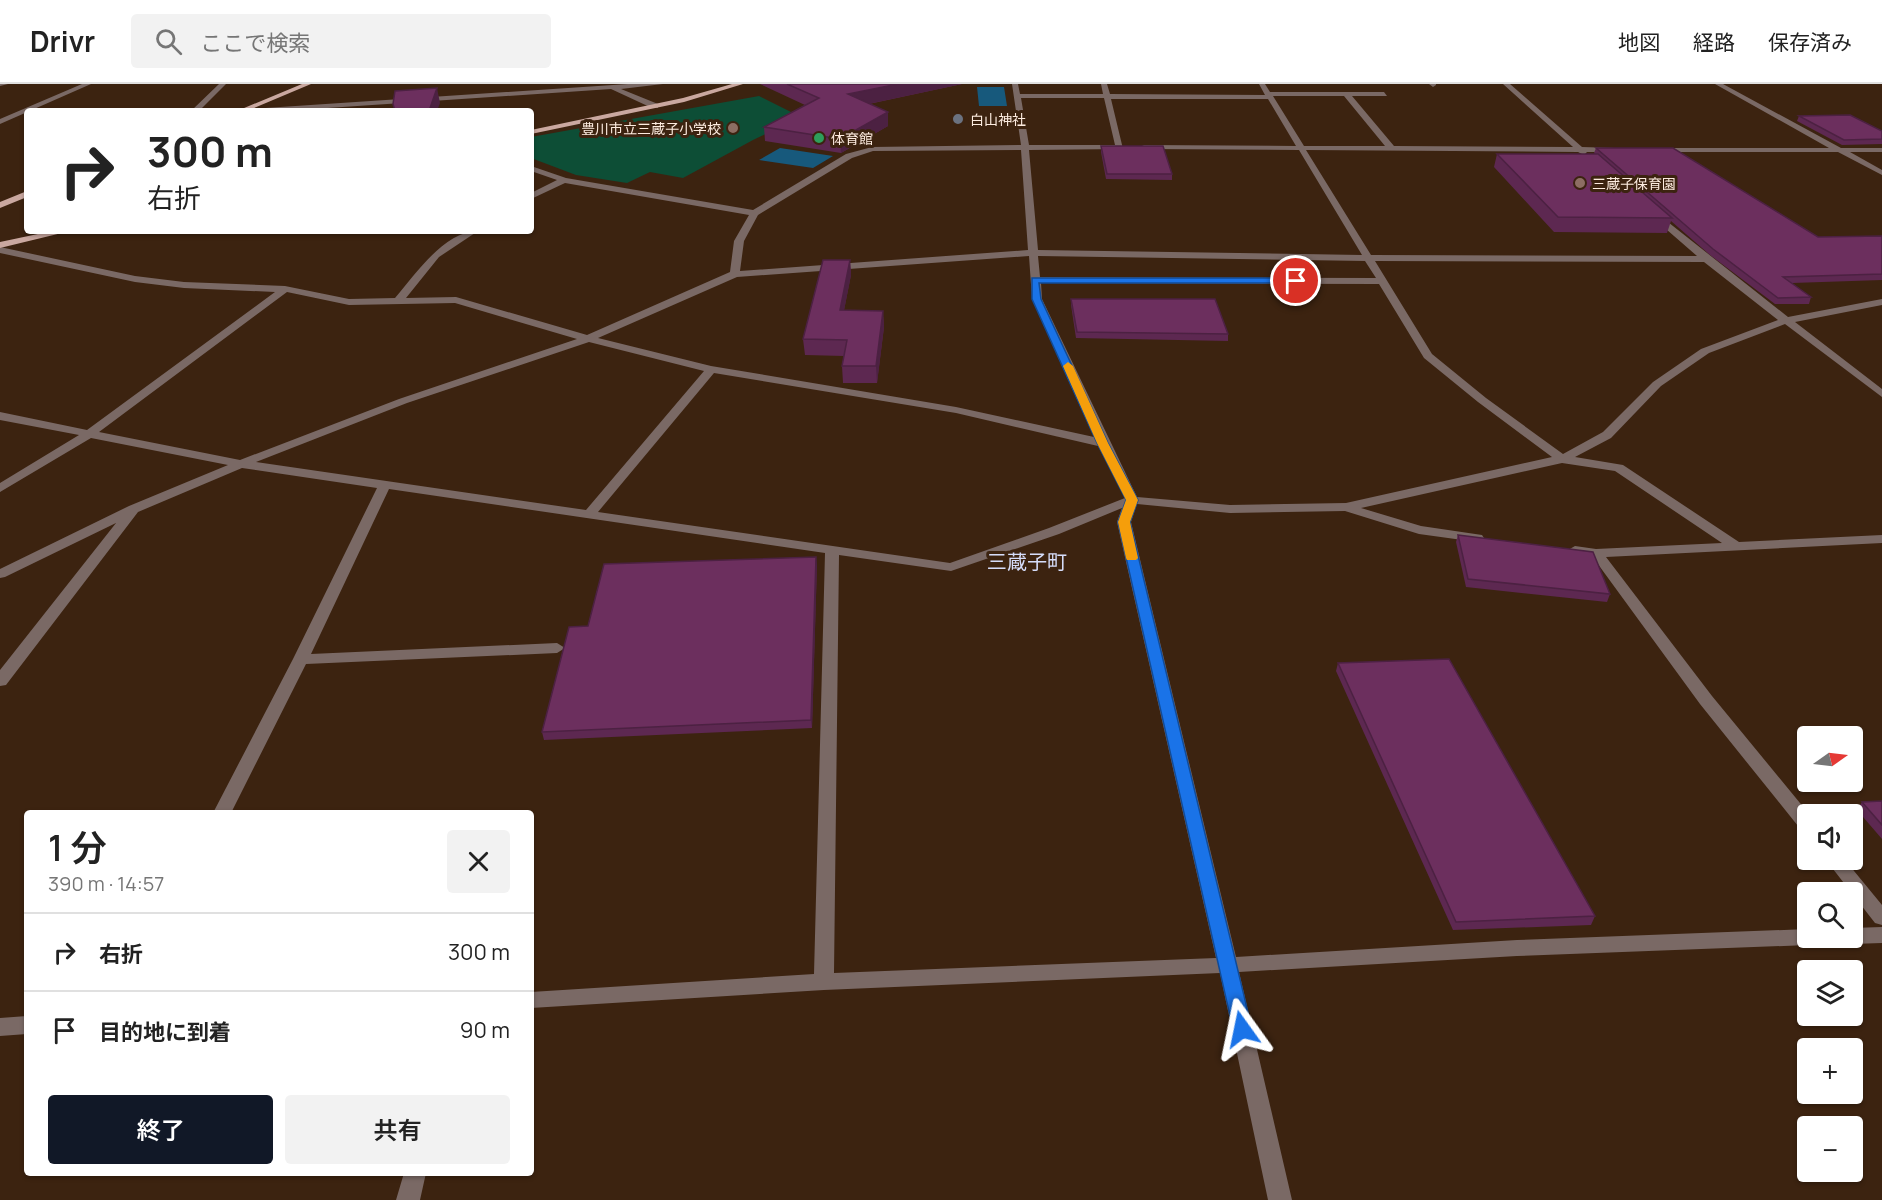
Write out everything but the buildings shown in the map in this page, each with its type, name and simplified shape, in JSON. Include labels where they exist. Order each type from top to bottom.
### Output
[{"type":"main road","points":[[248,108],[308,84]]},
{"type":"main road","points":[[534,131],[656,106],[740,84]]},
{"type":"main road","points":[[0,205],[24,196]]},
{"type":"main road","points":[[0,245],[51,234]]},
{"type":"street","points":[[0,84],[5,84]]},
{"type":"street","points":[[30,108],[88,84]]},
{"type":"street","points":[[198,108],[223,84]]},
{"type":"street","points":[[295,108],[660,84]]},
{"type":"street","points":[[1015,84],[1025,147],[1031,253],[1037,299],[1103,443],[1132,500],[1124,522],[1228,964],[1280,1200]]},
{"type":"street","points":[[1104,84],[1119,147]]},
{"type":"street","points":[[1262,84],[1428,356],[1482,400],[1562,459],[1619,468],[1734,545]]},
{"type":"street","points":[[1506,84],[1589,157]]},
{"type":"street","points":[[1718,84],[1882,173]]},
{"type":"street","points":[[613,87],[656,106]]},
{"type":"street","points":[[1017,96],[1384,94]]},
{"type":"street","points":[[1347,95],[1391,148]]},
{"type":"street","points":[[3,119],[24,110]]},
{"type":"street","points":[[3,119],[24,119]]},
{"type":"street","points":[[735,274],[739,241],[754,213],[849,156],[872,149],[1119,147],[1625,150]]},
{"type":"street","points":[[1648,150],[1882,150]]},
{"type":"street","points":[[534,169],[564,180],[754,213]]},
{"type":"street","points":[[534,195],[564,180]]},
{"type":"street","points":[[1643,204],[1706,259],[1882,394]]},
{"type":"street","points":[[398,301],[436,255],[468,234]]},
{"type":"street","points":[[0,250],[135,279],[184,285],[285,289],[349,302],[456,300],[588,339],[711,369],[956,410],[1103,443]]},
{"type":"street","points":[[0,574],[134,509],[241,464],[403,401],[588,339],[735,274],[1031,253],[1208,269],[1381,281]]},
{"type":"street","points":[[1035,280],[1367,258],[1706,259]]},
{"type":"street","points":[[0,488],[89,434],[285,289]]},
{"type":"street","points":[[0,416],[241,464],[951,567],[1054,531],[1132,500],[1230,509],[1346,507],[1562,459],[1607,435],[1657,384],[1705,351],[1784,321],[1882,302]]},
{"type":"street","points":[[590,513],[711,369]]},
{"type":"street","points":[[224,810],[386,485]]},
{"type":"street","points":[[1346,507],[1419,530],[1490,539]]},
{"type":"street","points":[[0,681],[134,509]]},
{"type":"street","points":[[1561,549],[1596,553],[1882,539]]},
{"type":"street","points":[[824,982],[832,550]]},
{"type":"street","points":[[1596,553],[1706,700],[1797,812]]},
{"type":"street","points":[[301,659],[557,648]]},
{"type":"street","points":[[1843,870],[1882,918]]},
{"type":"street","points":[[1863,936],[1882,935]]},
{"type":"street","points":[[534,1000],[824,982],[1228,964],[1517,948],[1797,938]]},
{"type":"street","points":[[0,1027],[24,1025]]},
{"type":"street","points":[[408,1200],[415,1176]]},
{"type":"green space","points":[[759,96],[805,119],[786,124],[683,178],[650,172],[627,183],[576,175],[534,159],[534,136]]},
{"type":"water","points":[[977,87],[1004,87],[1007,106],[979,106]]},
{"type":"water","points":[[780,148],[833,156],[813,168],[759,160]]},
{"type":"slow traffic","points":[[1068,366],[1132,500],[1124,522],[1132,558]]},
{"type":"place","name":"白山神社","points":[[958,119]]},
{"type":"place","name":"豊川市立三蔵子小学校","points":[[733,128]]},
{"type":"place","name":"体育館","points":[[819,138]]},
{"type":"place","name":"三蔵子保育園","points":[[1580,183]]},
{"type":"district","name":"三蔵子町","points":[[1027,561]]},
{"type":"route","points":[[1242,1029],[1124,522],[1132,500],[1103,443],[1037,299],[1035,280],[1296,281]]}]
